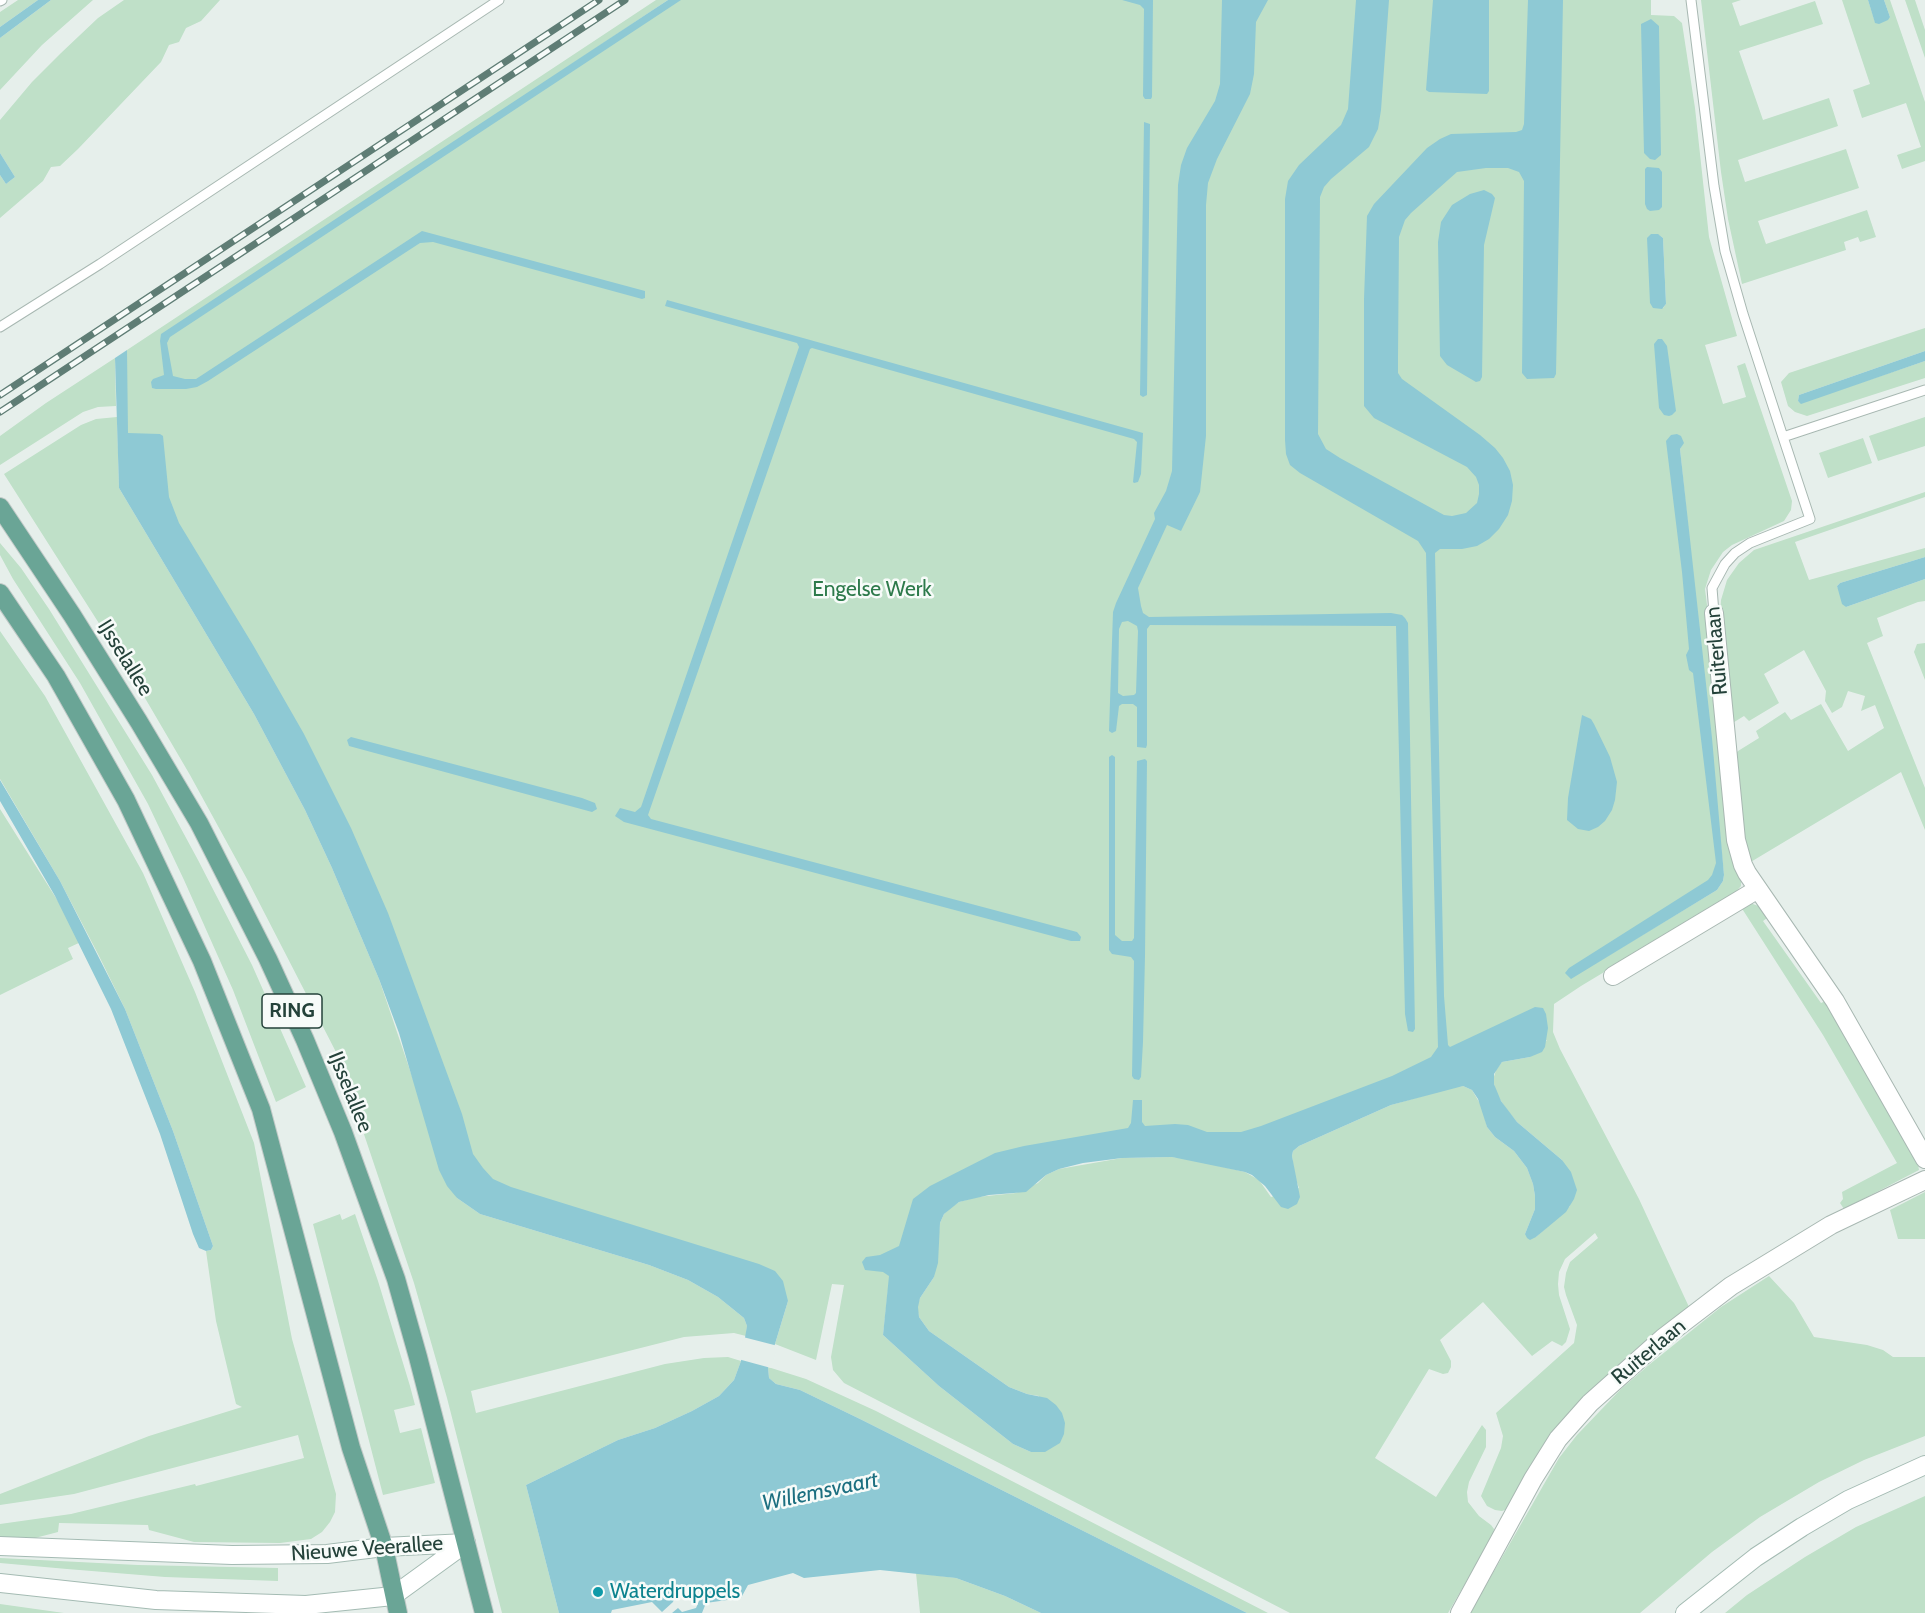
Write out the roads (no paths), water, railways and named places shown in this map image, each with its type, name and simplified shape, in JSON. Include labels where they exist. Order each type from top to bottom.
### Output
[{"type":"main road","name":"IJsselallee","points":[[0,507],[139,722],[198,823],[249,920],[305,1040],[343,1132],[396,1279],[484,1613]]},
{"type":"main road","name":"RING","points":[[0,593],[56,676],[99,750],[151,850],[202,961],[261,1109],[351,1448],[384,1547],[395,1604]]},
{"type":"street","name":"Ruiterlaan","points":[[1714,613],[1737,846],[1747,873],[1835,1001],[1925,1159]]},
{"type":"street","points":[[1613,976],[1758,890]]},
{"type":"street","name":"Ruiterlaan","points":[[1460,1613],[1533,1479],[1558,1439],[1590,1403],[1663,1338],[1731,1286],[1831,1226],[1925,1180]]},
{"type":"street","points":[[1686,1613],[1756,1557],[1802,1527],[1848,1500],[1925,1465]]},
{"type":"street","name":"Nieuwe Veerallee","points":[[0,1546],[232,1555],[327,1554],[384,1547],[466,1543]]},
{"type":"street","name":"Nieuwe Veerallee","points":[[395,1604],[466,1543]]},
{"type":"street","points":[[0,1583],[156,1600],[306,1605],[395,1604]]},
{"type":"lane","points":[[0,327],[100,264],[499,0]]},
{"type":"lane","points":[[1691,0],[1714,186],[1725,250],[1746,324],[1783,437],[1925,390]]},
{"type":"lane","name":"Ruiterlaan","points":[[1714,613],[1712,588],[1725,564],[1735,553],[1750,543],[1810,519],[1783,437]]},
{"type":"water","points":[[38,0],[51,0],[0,38],[0,27]]},
{"type":"water","points":[[668,0],[681,0],[170,337],[167,343],[173,376],[196,379],[422,231],[645,291],[645,298],[433,242],[420,243],[197,387],[152,388],[153,379],[164,375],[161,334]]},
{"type":"water","points":[[1122,0],[1153,0],[1151,99],[1145,99],[1143,96],[1144,9],[1140,5]]},
{"type":"water","points":[[1222,0],[1268,0],[1256,22],[1254,74],[1250,94],[1217,159],[1208,183],[1206,205],[1206,436],[1200,492],[1181,531],[1167,525],[1138,588],[1141,606],[1143,613],[1149,617],[1391,613],[1402,615],[1405,618],[1408,623],[1415,1029],[1413,1032],[1408,1031],[1405,1014],[1396,626],[1150,625],[1147,629],[1146,748],[1137,747],[1137,707],[1133,704],[1119,706],[1116,731],[1112,733],[1109,731],[1113,612],[1155,519],[1154,513],[1166,491],[1172,471],[1178,185],[1181,165],[1187,148],[1215,101],[1220,84]],"holes":[[[1128,621],[1137,626],[1136,693],[1123,696],[1118,693],[1119,629],[1122,622]]]},
{"type":"water","points":[[1356,0],[1389,0],[1381,110],[1378,129],[1369,147],[1331,179],[1324,187],[1320,197],[1318,434],[1326,449],[1340,458],[1444,515],[1452,516],[1466,513],[1477,503],[1479,485],[1476,477],[1467,467],[1374,418],[1364,406],[1367,216],[1374,204],[1427,148],[1440,139],[1451,134],[1522,130],[1528,0],[1563,0],[1556,374],[1554,378],[1527,379],[1522,373],[1524,181],[1519,172],[1508,168],[1457,172],[1405,220],[1399,237],[1398,373],[1402,379],[1495,448],[1510,471],[1513,485],[1508,515],[1489,539],[1477,546],[1440,549],[1435,553],[1444,996],[1448,1045],[1450,1047],[1535,1007],[1543,1008],[1548,1028],[1542,1052],[1530,1057],[1502,1062],[1494,1074],[1494,1084],[1501,1101],[1517,1122],[1562,1160],[1571,1172],[1577,1190],[1566,1212],[1536,1237],[1530,1240],[1527,1238],[1525,1234],[1535,1209],[1535,1196],[1527,1168],[1514,1151],[1495,1137],[1487,1127],[1478,1099],[1472,1090],[1463,1086],[1391,1105],[1299,1146],[1293,1151],[1292,1156],[1300,1197],[1297,1204],[1288,1209],[1281,1207],[1265,1186],[1252,1175],[1172,1157],[1122,1158],[1083,1163],[1046,1175],[1026,1192],[989,1195],[959,1202],[944,1214],[940,1223],[938,1263],[934,1277],[920,1298],[919,1317],[929,1331],[1009,1387],[1047,1398],[1056,1405],[1065,1423],[1060,1443],[1045,1452],[1031,1452],[1013,1444],[939,1386],[883,1335],[889,1276],[883,1272],[865,1270],[862,1262],[866,1257],[880,1255],[899,1246],[913,1199],[930,1186],[995,1153],[1128,1128],[1131,1123],[1133,1100],[1142,1100],[1142,1122],[1145,1126],[1175,1124],[1188,1125],[1207,1132],[1241,1132],[1392,1076],[1431,1057],[1438,1047],[1426,553],[1418,541],[1300,473],[1290,465],[1286,454],[1285,199],[1288,181],[1299,165],[1341,125],[1348,109]]},
{"type":"water","points":[[1433,0],[1489,0],[1489,91],[1487,94],[1426,90]]},
{"type":"water","points":[[1868,0],[1884,0],[1890,17],[1888,20],[1879,24],[1875,23]]},
{"type":"water","points":[[1651,19],[1659,26],[1661,155],[1655,160],[1650,159],[1644,153],[1641,24]]},
{"type":"water","points":[[1144,122],[1150,124],[1147,395],[1143,397],[1140,395]]},
{"type":"water","points":[[0,153],[15,177],[6,184],[0,175]]},
{"type":"water","points":[[1647,167],[1659,168],[1662,172],[1662,207],[1659,210],[1650,211],[1645,204],[1645,169]]},
{"type":"water","points":[[1484,190],[1495,198],[1484,245],[1482,377],[1476,382],[1447,365],[1440,356],[1438,242],[1441,222],[1452,205],[1470,194]]},
{"type":"water","points":[[1651,234],[1658,234],[1663,238],[1666,304],[1662,309],[1653,308],[1650,303],[1647,238]]},
{"type":"water","points":[[667,300],[1143,433],[1141,474],[1138,482],[1134,483],[1137,442],[1134,439],[810,349],[648,815],[651,819],[1077,932],[1081,937],[1080,941],[1071,941],[624,822],[615,816],[620,808],[635,812],[641,807],[799,347],[797,343],[665,306]]},
{"type":"water","points":[[1658,339],[1662,339],[1667,346],[1676,411],[1669,416],[1664,415],[1659,408],[1654,344]]},
{"type":"water","name":"Willemsvaart","points":[[127,350],[128,433],[163,436],[169,497],[179,523],[304,734],[351,828],[388,913],[462,1114],[473,1154],[483,1168],[493,1179],[511,1187],[759,1264],[775,1271],[783,1281],[788,1301],[768,1367],[769,1378],[776,1384],[800,1390],[860,1419],[1247,1613],[1041,1613],[1005,1596],[956,1578],[880,1570],[804,1578],[793,1573],[748,1585],[741,1598],[706,1603],[702,1613],[672,1613],[678,1608],[682,1612],[696,1608],[702,1594],[691,1585],[678,1588],[673,1602],[662,1612],[652,1602],[612,1610],[611,1613],[559,1613],[526,1485],[618,1440],[655,1428],[719,1396],[734,1380],[741,1361],[747,1326],[744,1318],[718,1297],[688,1280],[649,1265],[480,1214],[457,1198],[447,1186],[439,1170],[399,1033],[379,979],[305,810],[254,714],[119,488],[115,358]]},
{"type":"water","points":[[1925,351],[1925,361],[1801,404],[1798,401],[1799,395]]},
{"type":"water","points":[[1671,435],[1681,436],[1684,443],[1680,449],[1712,738],[1723,881],[1717,890],[1571,979],[1565,973],[1569,968],[1708,880],[1716,863],[1693,673],[1689,670],[1686,655],[1689,649],[1682,572],[1666,441]]},
{"type":"water","points":[[1925,557],[1925,579],[1846,607],[1842,604],[1837,586],[1840,583]]},
{"type":"water","points":[[1582,715],[1591,719],[1594,724],[1610,757],[1617,782],[1612,810],[1605,821],[1589,831],[1578,829],[1567,820],[1568,798]]},
{"type":"water","points":[[351,737],[582,798],[595,803],[597,809],[592,812],[349,746],[347,740]]},
{"type":"water","points":[[1112,755],[1115,757],[1115,935],[1122,941],[1132,941],[1134,938],[1137,761],[1145,759],[1147,761],[1143,1042],[1139,1080],[1132,1076],[1134,961],[1131,957],[1112,954],[1109,950],[1109,757]]},
{"type":"water","points":[[0,780],[60,881],[125,1009],[173,1131],[213,1246],[211,1250],[206,1251],[199,1248],[160,1134],[111,1009],[55,896],[0,801]]},
{"type":"railway","points":[[0,395],[599,0]]},
{"type":"railway","points":[[0,412],[625,0]]},
{"type":"place","name":"Waterdruppels","points":[[598,1592]]},
{"type":"park label","name":"Engelse Werk","points":[[872,590]]}]
